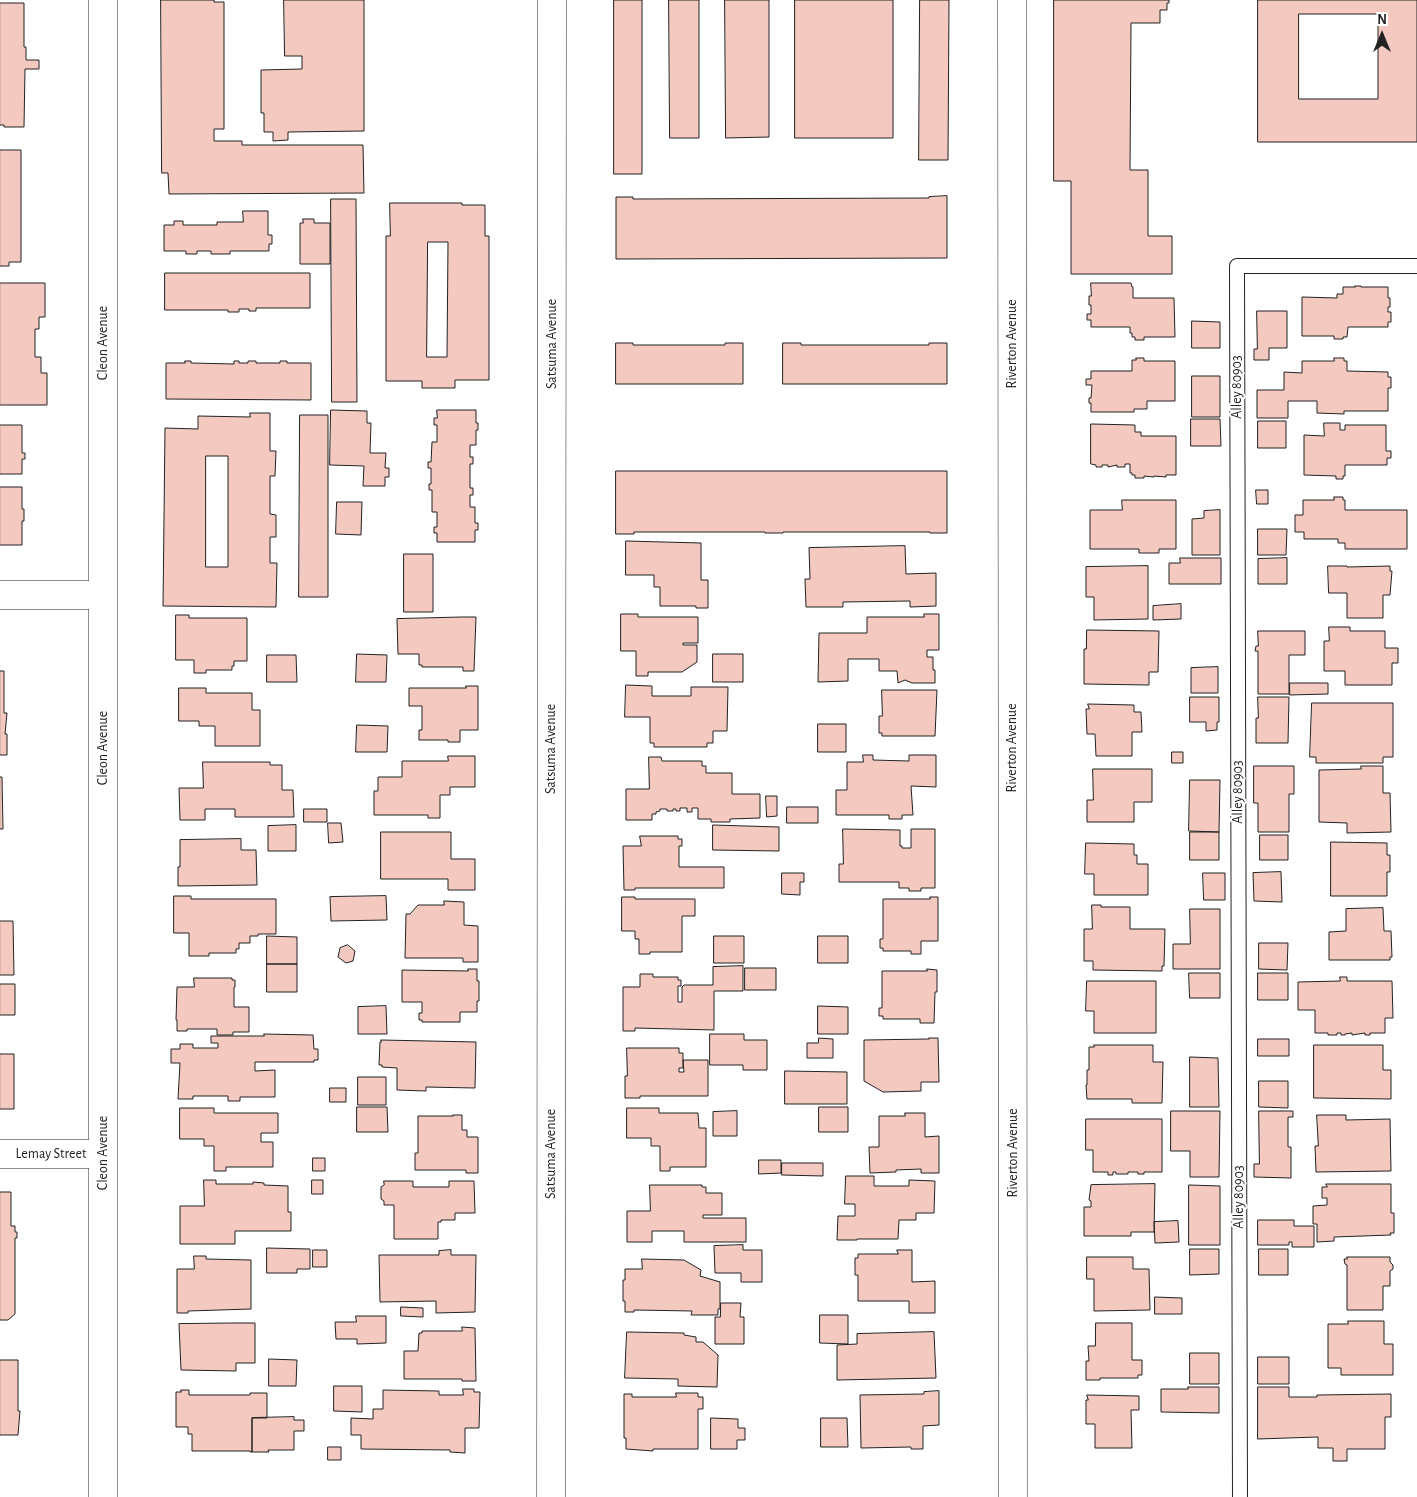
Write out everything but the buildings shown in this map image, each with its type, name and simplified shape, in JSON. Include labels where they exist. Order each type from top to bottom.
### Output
[{"type":"street","name":"Cleon Avenue","points":[[103,0],[103,1497]]},
{"type":"street","name":"Satsuma Avenue","points":[[551,1497],[552,0]]},
{"type":"street","name":"Riverton Avenue","points":[[1012,0],[1013,1497]]},
{"type":"street","points":[[0,595],[103,595]]},
{"type":"street","name":"Lemay Street","points":[[0,1154],[102,1154]]},
{"type":"lane","name":"Alley 80903","points":[[1240,1497],[1237,266],[1417,266]]}]
